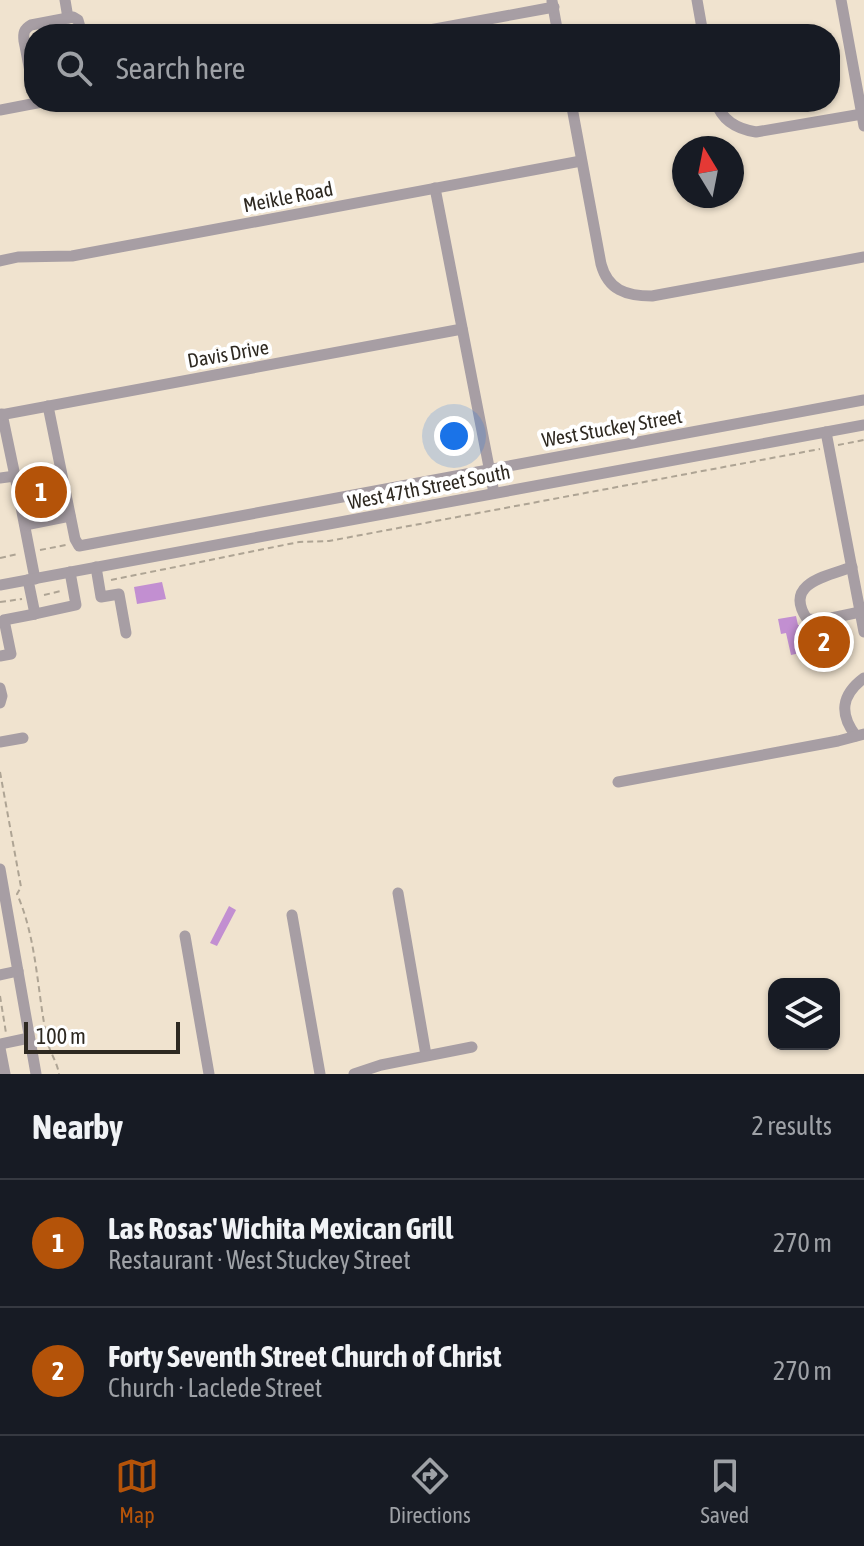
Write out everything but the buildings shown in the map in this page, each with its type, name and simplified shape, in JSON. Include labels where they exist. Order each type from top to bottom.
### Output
[{"type":"street","points":[[65,0],[68,18]]},
{"type":"street","points":[[697,0],[701,24]]},
{"type":"street","points":[[841,0],[864,126]]},
{"type":"street","points":[[456,24],[553,4],[556,24]]},
{"type":"street","points":[[36,24],[73,17],[79,24]]},
{"type":"street","points":[[0,110],[24,105]]},
{"type":"street","points":[[573,112],[601,264],[608,282],[628,294],[652,296],[864,257]]},
{"type":"street","points":[[720,112],[730,123],[756,132],[862,114]]},
{"type":"street","name":"Meikle Road","points":[[0,261],[36,256],[72,256],[581,161]]},
{"type":"street","points":[[435,188],[494,493]]},
{"type":"street","name":"Davis Drive","points":[[1,414],[462,329]]},
{"type":"street","name":"West Stuckey Street","points":[[70,516],[79,546],[864,400]]},
{"type":"street","points":[[25,525],[70,516],[48,406]]},
{"type":"street","points":[[1,414],[25,525],[35,614]]},
{"type":"street","name":"West 47th Street South","points":[[0,585],[864,425]]},
{"type":"street","points":[[826,432],[864,632]]},
{"type":"street","points":[[0,478],[15,476]]},
{"type":"street","points":[[96,567],[101,597],[119,594],[126,633]]},
{"type":"street","points":[[852,567],[815,580],[803,589],[799,598],[807,619],[822,620],[860,612]]},
{"type":"street","points":[[0,656],[11,654],[4,620],[76,605],[70,572]]},
{"type":"street","points":[[860,735],[848,726],[844,704],[856,684],[864,678]]},
{"type":"street","points":[[0,688],[0,703]]},
{"type":"street","points":[[618,782],[860,735]]},
{"type":"street","points":[[0,742],[23,738]]},
{"type":"street","points":[[0,869],[36,1074]]},
{"type":"street","points":[[398,893],[426,1055]]},
{"type":"street","points":[[292,915],[320,1074]]},
{"type":"street","points":[[185,936],[209,1074]]},
{"type":"street","points":[[0,975],[18,971]]},
{"type":"street","points":[[5,1074],[0,1046],[29,1038]]},
{"type":"street","points":[[354,1074],[381,1065],[472,1047]]},
{"type":"path","points":[[99,583],[299,542],[329,541],[864,440]]},
{"type":"path","points":[[0,602],[73,589]]},
{"type":"path","points":[[0,772],[21,887],[17,894],[26,915],[48,1044],[58,1064],[59,1074]]},
{"type":"place","name":"Las Rosas' Wichita Mexican Grill","points":[[41,492]]},
{"type":"place","name":"Forty Seventh Street Church of Christ","points":[[824,642]]}]
